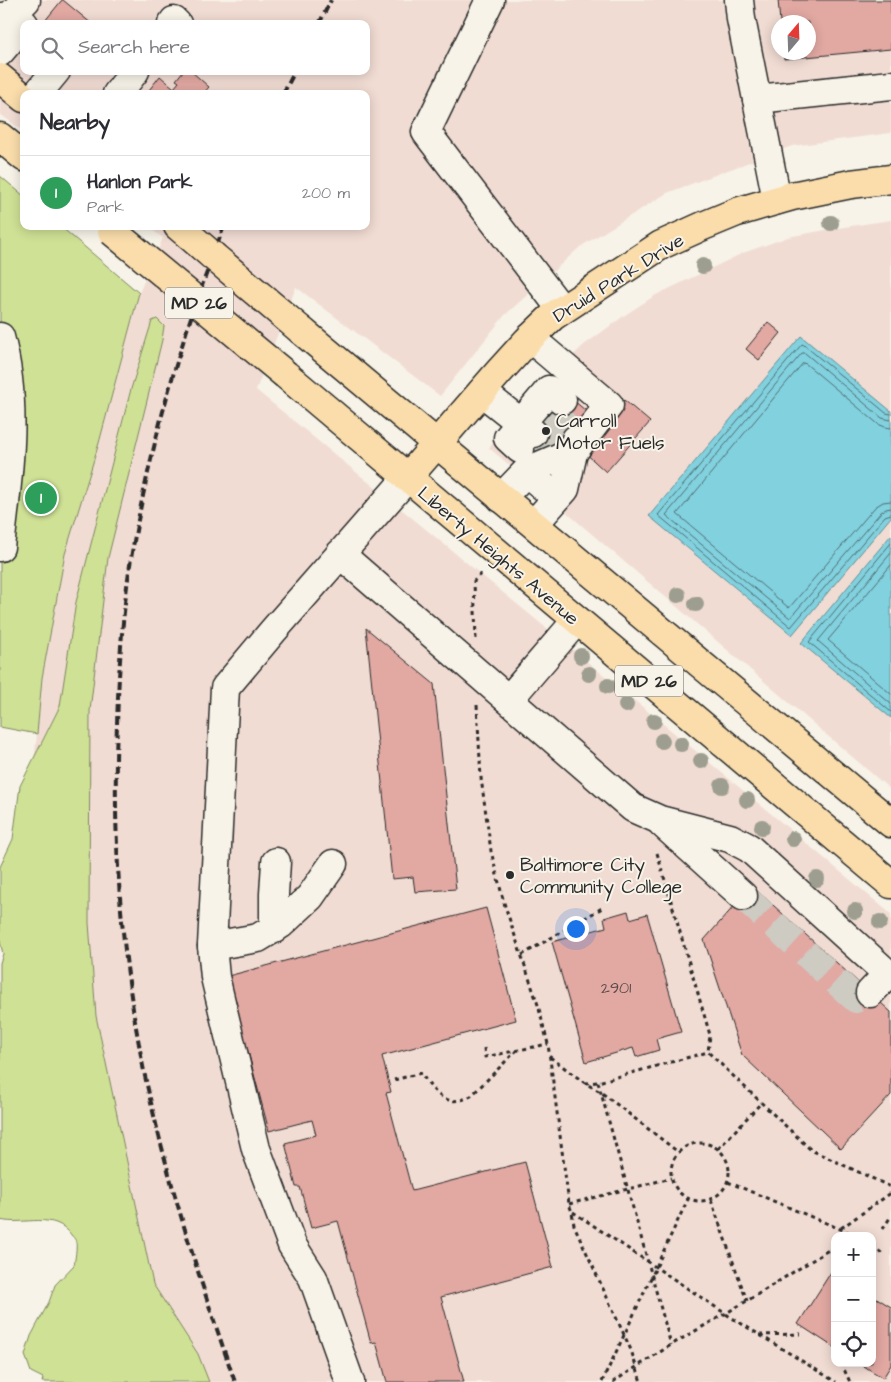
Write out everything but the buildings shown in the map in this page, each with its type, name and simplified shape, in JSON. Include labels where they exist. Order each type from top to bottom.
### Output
[{"type":"main road","points":[[0,78],[20,95]]},
{"type":"main road","points":[[0,137],[20,154]]},
{"type":"main road","name":"Druid Park Drive","points":[[407,478],[530,338],[553,316],[661,245],[729,216],[777,200],[842,186],[891,180]]},
{"type":"main road","name":"Liberty Heights Avenue","points":[[110,230],[286,375],[891,884]]},
{"type":"main road","name":"MD 26","points":[[183,230],[891,823]]},
{"type":"street","points":[[0,16],[9,18],[26,0]]},
{"type":"street","points":[[28,20],[47,0]]},
{"type":"street","points":[[490,0],[426,132],[562,310]]},
{"type":"street","points":[[739,0],[740,20],[777,200]]},
{"type":"street","points":[[0,52],[20,29]]},
{"type":"street","points":[[40,90],[53,75]]},
{"type":"street","points":[[120,90],[132,75]]},
{"type":"street","points":[[757,99],[891,85]]},
{"type":"street","points":[[0,337],[7,366],[11,397],[11,431],[9,470],[0,547]]},
{"type":"street","points":[[501,498],[544,434],[609,405],[530,338]]},
{"type":"street","points":[[482,392],[544,434],[565,489],[534,524]]},
{"type":"street","points":[[544,434],[557,498]]},
{"type":"street","points":[[350,1382],[313,1278],[292,1245],[256,1149],[216,977],[212,946],[225,688],[407,478]]},
{"type":"street","points":[[340,554],[634,808],[660,820],[730,838],[749,848],[883,981]]},
{"type":"street","points":[[509,699],[577,620]]},
{"type":"street","points":[[660,820],[743,896]]},
{"type":"street","points":[[274,929],[276,862]]},
{"type":"street","points":[[212,946],[258,938],[274,929],[310,897],[333,864]]},
{"type":"path","points":[[498,553],[474,581],[477,716],[491,851],[504,903],[538,1005],[548,1044],[569,1204],[574,1225],[631,1350],[641,1382]]},
{"type":"path","points":[[657,850],[710,1035],[708,1052]]},
{"type":"path","points":[[522,955],[602,908]]},
{"type":"path","points":[[484,1048],[485,1057],[548,1044]]},
{"type":"path","points":[[394,1080],[421,1073],[431,1088],[447,1100],[462,1100],[471,1096],[516,1051]]},
{"type":"path","points":[[585,1083],[598,1082],[708,1052]]},
{"type":"path","points":[[708,1052],[811,1150],[891,1187]]},
{"type":"path","points":[[549,1056],[678,1152]]},
{"type":"path","points":[[598,1082],[671,1345]]},
{"type":"path","points":[[718,1149],[761,1103]]},
{"type":"path","points":[[702,1142],[711,1144],[718,1149],[725,1155],[729,1163],[730,1173],[724,1189],[711,1200],[703,1201],[688,1199],[680,1194],[671,1178],[673,1160],[678,1152],[685,1146],[702,1142]]},
{"type":"path","points":[[569,1204],[671,1178]]},
{"type":"path","points":[[728,1182],[848,1232]]},
{"type":"path","points":[[841,1228],[891,1193]]},
{"type":"path","points":[[602,1382],[688,1199]]},
{"type":"path","points":[[711,1200],[747,1301]]},
{"type":"path","points":[[572,1212],[725,1314],[836,1382]]},
{"type":"path","points":[[883,1229],[891,1216]]},
{"type":"path","points":[[613,1382],[831,1248]]},
{"type":"path","points":[[876,1249],[884,1255]]},
{"type":"path","points":[[759,1335],[801,1334]]},
{"type":"path","points":[[843,1367],[850,1382]]},
{"type":"shaded area","name":"Baltimore City Community College","points":[[0,0],[891,0],[891,133],[792,146],[667,193],[580,247],[504,316],[440,396],[296,287],[256,390],[673,732],[891,914],[891,1382],[127,1382],[27,825],[42,678],[65,554],[99,443],[139,293],[163,238],[152,230],[370,230],[370,90],[20,90],[20,129],[0,114]]},
{"type":"shaded area","points":[[891,220],[891,790],[489,448],[544,383],[584,345],[656,295],[743,253],[788,237]]},
{"type":"green space","points":[[0,176],[20,193],[20,230],[65,230],[139,293],[99,443],[65,554],[42,678],[37,734],[0,727]]},
{"type":"green space","points":[[157,319],[164,326],[162,340],[108,558],[90,711],[89,923],[96,1016],[153,1284],[198,1354],[209,1382],[42,1382],[43,1378],[31,1372],[25,1355],[31,1336],[49,1302],[55,1285],[74,1265],[76,1241],[65,1228],[57,1223],[39,1220],[0,1220],[0,963],[3,954],[0,941],[0,867],[13,839],[20,786],[60,706],[76,602],[131,389],[152,321]]},
{"type":"water","points":[[801,336],[891,411],[891,517],[792,635],[649,516]]},
{"type":"water","points":[[891,535],[891,718],[801,643]]},
{"type":"tunnel","points":[[550,412],[570,430]]},
{"type":"tunnel","points":[[533,433],[552,451]]},
{"type":"tunnel","points":[[743,896],[856,999],[870,993]]},
{"type":"railway","points":[[321,20],[331,0]]},
{"type":"railway","points":[[285,90],[293,75]]},
{"type":"railway","points":[[223,230],[195,306],[170,384],[150,462],[134,541],[124,609],[120,655],[116,802],[122,918],[131,995],[144,1072],[176,1198],[198,1272],[235,1382]]},
{"type":"place","name":"Carroll Motor Fuels","points":[[546,431]]},
{"type":"place","name":"Hanlon Park","points":[[41,498]]},
{"type":"place","name":"Baltimore City Community College","points":[[510,875]]}]
